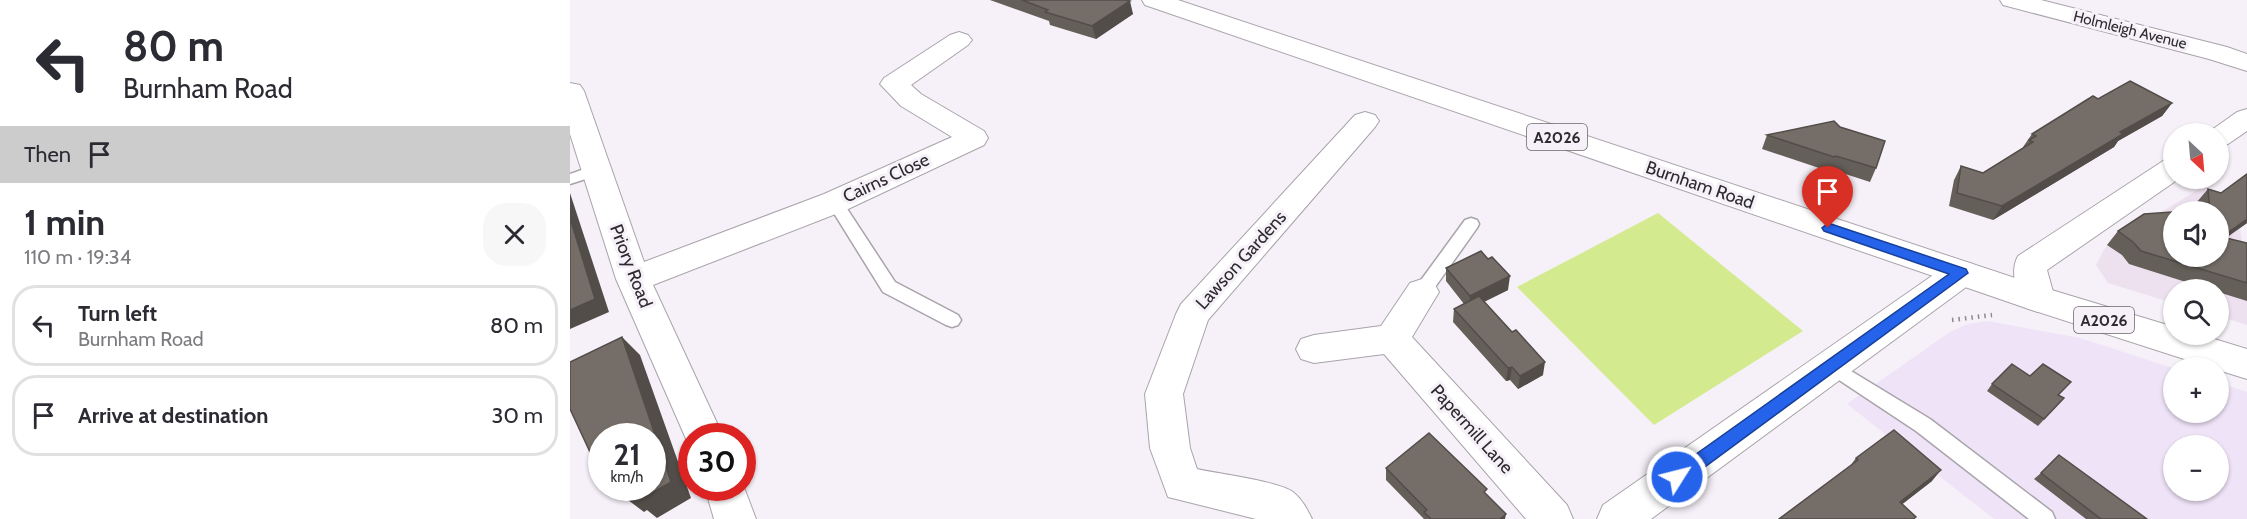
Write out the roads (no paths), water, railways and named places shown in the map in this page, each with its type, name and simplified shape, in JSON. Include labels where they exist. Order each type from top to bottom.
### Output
[{"type":"street","name":"Burnham Road","points":[[1154,0],[2038,299],[2247,364]]},
{"type":"street","name":"Holmleigh Avenue","points":[[2012,0],[2218,53],[2247,63]]},
{"type":"street","name":"Cairns Close","points":[[633,279],[835,202],[974,138],[911,100],[894,84],[959,40]]},
{"type":"street","name":"Priory Road","points":[[570,91],[583,175],[698,423]]},
{"type":"street","points":[[2229,129],[2247,117]]},
{"type":"street","name":"Lawson Gardens","points":[[1291,519],[1278,505],[1182,484],[1170,448],[1164,394],[1192,314],[1365,121]]},
{"type":"street","points":[[2038,299],[2030,265],[2163,175]]},
{"type":"street","points":[[1618,519],[1961,273]]},
{"type":"street","points":[[1314,349],[1392,339],[1422,292]]},
{"type":"street","name":"Papermill Lane","points":[[1392,339],[1552,519]]},
{"type":"street","points":[[729,501],[735,519]]},
{"type":"lane","points":[[835,202],[889,287],[952,320]]},
{"type":"lane","points":[[1422,292],[1471,224]]},
{"type":"lane","points":[[1833,367],[1923,425],[2045,519]]}]
